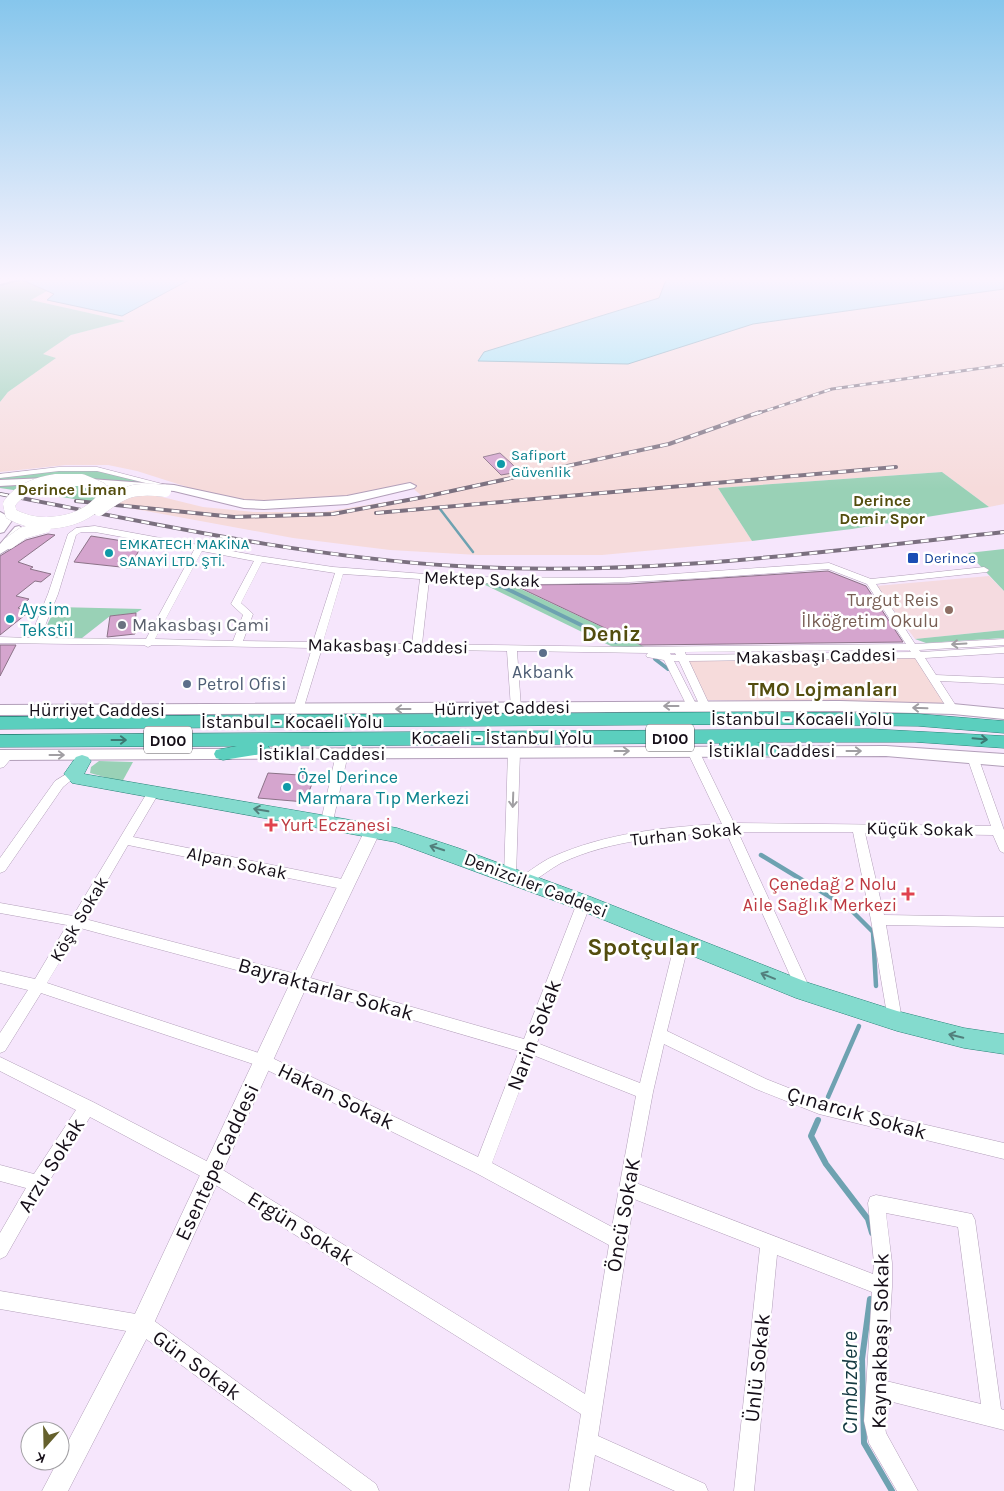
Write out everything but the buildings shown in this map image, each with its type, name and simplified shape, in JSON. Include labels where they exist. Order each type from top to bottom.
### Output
[{"type":"highway","points":[[475,709],[562,720]]},
{"type":"highway","name":"İstanbul - Kocaeli Yolu","points":[[0,723],[848,719],[918,720],[1004,727]]},
{"type":"highway","name":"Kocaeli - İstanbul Yolu","points":[[2,754],[862,734],[934,736],[1004,742]]},
{"type":"highway","points":[[660,738],[771,750]]},
{"type":"highway","points":[[223,754],[339,746]]},
{"type":"main road","points":[[0,483],[64,480],[90,482],[169,490],[242,509],[282,510],[343,505],[412,488]]},
{"type":"main road","points":[[0,529],[6,522],[9,504],[19,493],[40,484],[64,480]]},
{"type":"main road","points":[[90,482],[101,488],[103,498]]},
{"type":"main road","points":[[4,546],[34,530],[92,514],[113,497],[128,490]]},
{"type":"main road","points":[[4,546],[23,528],[68,519],[85,513],[97,506],[111,492],[169,490]]},
{"type":"main road","points":[[6,514],[27,522],[43,523]]},
{"type":"main road","points":[[0,533],[13,526],[6,514]]},
{"type":"main road","points":[[0,704],[243,704],[263,710]]},
{"type":"main road","name":"Hürriyet Caddesi","points":[[0,710],[840,706],[953,709],[1004,714]]},
{"type":"main road","name":"İstiklal Caddesi","points":[[339,746],[514,752],[886,751],[1004,760]]},
{"type":"main road","points":[[2,754],[85,763],[223,754]]},
{"type":"main road","name":"Denizciler Caddesi","points":[[85,763],[78,779],[327,821],[374,830],[428,845],[584,903],[804,990],[895,1020],[964,1038],[1004,1044]]},
{"type":"street","points":[[0,476],[58,469],[97,469],[169,490]]},
{"type":"street","name":"Mektep Sokak","points":[[34,641],[53,594],[72,534],[79,530],[94,528],[259,559],[340,570],[473,580],[591,582],[689,578],[829,566],[870,582],[984,570]]},
{"type":"street","points":[[148,644],[198,548]]},
{"type":"street","points":[[236,645],[248,614],[236,604],[259,559]]},
{"type":"street","points":[[298,710],[340,570]]},
{"type":"street","points":[[417,647],[425,577]]},
{"type":"street","points":[[870,582],[953,709]]},
{"type":"street","name":"Makasbaşı Caddesi","points":[[0,640],[148,644],[628,650],[666,654],[1004,650]]},
{"type":"street","name":"Makasbaşı Caddesi","points":[[916,651],[1004,642]]},
{"type":"street","points":[[512,648],[516,708]]},
{"type":"street","points":[[680,653],[699,706]]},
{"type":"street","points":[[666,654],[699,706]]},
{"type":"street","points":[[934,678],[1004,681]]},
{"type":"street","points":[[327,821],[339,746]]},
{"type":"street","points":[[692,751],[730,827],[804,990]]},
{"type":"street","points":[[514,752],[517,878]]},
{"type":"street","points":[[973,757],[1004,846]]},
{"type":"street","points":[[0,868],[59,784],[85,763]]},
{"type":"street","name":"Köşk Sokak","points":[[0,1046],[77,922],[154,791]]},
{"type":"street","name":"Turhan Sokak","points":[[517,878],[549,862],[599,844],[648,835],[730,827],[858,828]]},
{"type":"street","name":"Küçük Sokak","points":[[895,1020],[878,920],[858,828],[998,831]]},
{"type":"street","name":"Esentepe Caddesi","points":[[56,1491],[142,1324],[300,981],[374,830]]},
{"type":"street","name":"Alpan Sokak","points":[[126,840],[347,885]]},
{"type":"street","name":"Narin Sokak","points":[[482,1167],[530,1047],[584,903]]},
{"type":"street","name":"Bayraktarlar Sokak","points":[[0,908],[77,922],[300,981],[530,1047],[646,1092]]},
{"type":"street","points":[[878,920],[1004,922]]},
{"type":"street","name":"Öncü SokaK","points":[[579,1491],[627,1188],[646,1092],[682,942]]},
{"type":"street","name":"Hakan Sokak","points":[[0,977],[38,986],[263,1061],[482,1167],[618,1240]]},
{"type":"street","name":"Çınarcık Sokak","points":[[660,1035],[762,1084],[819,1107],[1004,1151]]},
{"type":"street","name":"Ergün Sokak","points":[[0,1064],[87,1107],[212,1173],[592,1409]]},
{"type":"street","name":"Arzu Sokak","points":[[0,1250],[38,1184],[87,1107]]},
{"type":"street","points":[[0,1174],[38,1184]]},
{"type":"street","points":[[627,1188],[882,1287]]},
{"type":"street","name":"Kaynakbaşı Sokak","points":[[908,1491],[876,1436],[874,1421],[882,1287],[882,1240],[876,1203],[966,1220],[998,1418]]},
{"type":"street","name":"Ünlü Sokak","points":[[744,1491],[769,1244]]},
{"type":"street","name":"Gün Sokak","points":[[0,1300],[142,1324],[369,1491]]},
{"type":"street","points":[[875,1388],[998,1418]]},
{"type":"street","points":[[588,1442],[698,1491]]},
{"type":"shaded area","points":[[49,350],[492,350],[484,352],[478,360],[628,364],[673,350],[1004,350],[1004,504],[989,507],[942,472],[718,488],[752,541],[602,555],[478,555],[390,550],[293,538],[108,504],[124,493],[158,496],[203,507],[254,512],[324,512],[422,496],[410,486],[349,499],[264,505],[206,493],[137,471],[108,465],[66,465],[0,472],[0,402],[8,392],[55,358],[42,354]]},
{"type":"shaded area","name":"Turgut Reis İlköğretim Okulu","points":[[989,576],[1004,591],[1004,630],[915,639],[876,586]]},
{"type":"shaded area","points":[[919,658],[947,704],[707,700],[687,660]]},
{"type":"green space","points":[[0,350],[50,350],[43,354],[56,358],[8,392],[0,402]]},
{"type":"green space","points":[[85,468],[146,481],[143,492],[108,504],[0,488],[0,475]]},
{"type":"green space","points":[[942,472],[989,507],[852,529],[752,541],[718,488]]},
{"type":"green space","points":[[1004,549],[1004,591],[968,553]]},
{"type":"green space","points":[[477,581],[506,582],[647,648],[615,648]]},
{"type":"green space","points":[[56,607],[142,609],[136,613],[110,616],[82,638],[41,637]]},
{"type":"green space","points":[[1004,630],[1004,638],[926,643],[915,639]]},
{"type":"green space","points":[[99,761],[133,762],[122,782],[90,773],[91,767]]},
{"type":"water","points":[[492,350],[673,350],[628,364],[478,361],[484,352]]},
{"type":"waterway","name":"Cımbızdere","points":[[440,509],[473,552]]},
{"type":"waterway","name":"Cımbızdere","points":[[494,582],[500,587]]},
{"type":"waterway","name":"Cımbızdere","points":[[499,585],[616,642]]},
{"type":"waterway","name":"Cımbızdere","points":[[655,659],[668,669]]},
{"type":"waterway","name":"Cımbızdere","points":[[761,855],[850,909],[873,932],[876,986]]},
{"type":"waterway","name":"Cımbızdere","points":[[828,1097],[859,1026]]},
{"type":"waterway","name":"Cımbızdere","points":[[818,1120],[811,1136],[826,1164],[868,1219],[872,1233]]},
{"type":"waterway","name":"Cımbızdere","points":[[870,1299],[862,1359],[864,1443],[892,1491]]},
{"type":"railway","points":[[756,414],[832,389],[1004,365]]},
{"type":"railway","points":[[76,501],[234,517],[333,514],[424,497],[669,444],[760,412]]},
{"type":"railway","points":[[376,513],[896,467]]},
{"type":"railway","points":[[0,494],[227,538],[285,547],[399,562],[526,569],[594,568],[731,561],[1004,532]]},
{"type":"place","name":"Safiport Güvenlik","points":[[501,464]]},
{"type":"place","name":"EMKATECH MAKİNA SANAYİ LTD. ŞTİ.","points":[[109,553]]},
{"type":"place","name":"Derince","points":[[913,558]]},
{"type":"place","name":"Turgut Reis İlköğretim Okulu","points":[[949,610]]},
{"type":"place","name":"Aysim Tekstil","points":[[10,619]]},
{"type":"place","name":"Makasbaşı Cami","points":[[122,625]]},
{"type":"place","name":"Akbank","points":[[543,653]]},
{"type":"place","name":"Petrol Ofisi","points":[[187,684]]},
{"type":"place","name":"Özel Derince Marmara Tıp Merkezi","points":[[287,787]]},
{"type":"place","name":"Yurt Eczanesi","points":[[271,825]]},
{"type":"place","name":"Çenedağ 2 Nolu Aile Sağlık Merkezi","points":[[908,894]]},
{"type":"district","name":"Derince Liman","points":[[72,489]]},
{"type":"district","name":"Derince Demir Spor","points":[[882,509]]},
{"type":"district","name":"Deniz","points":[[611,634]]},
{"type":"district","name":"TMO Lojmanları","points":[[823,689]]},
{"type":"district","name":"Spotçular","points":[[643,947]]}]
